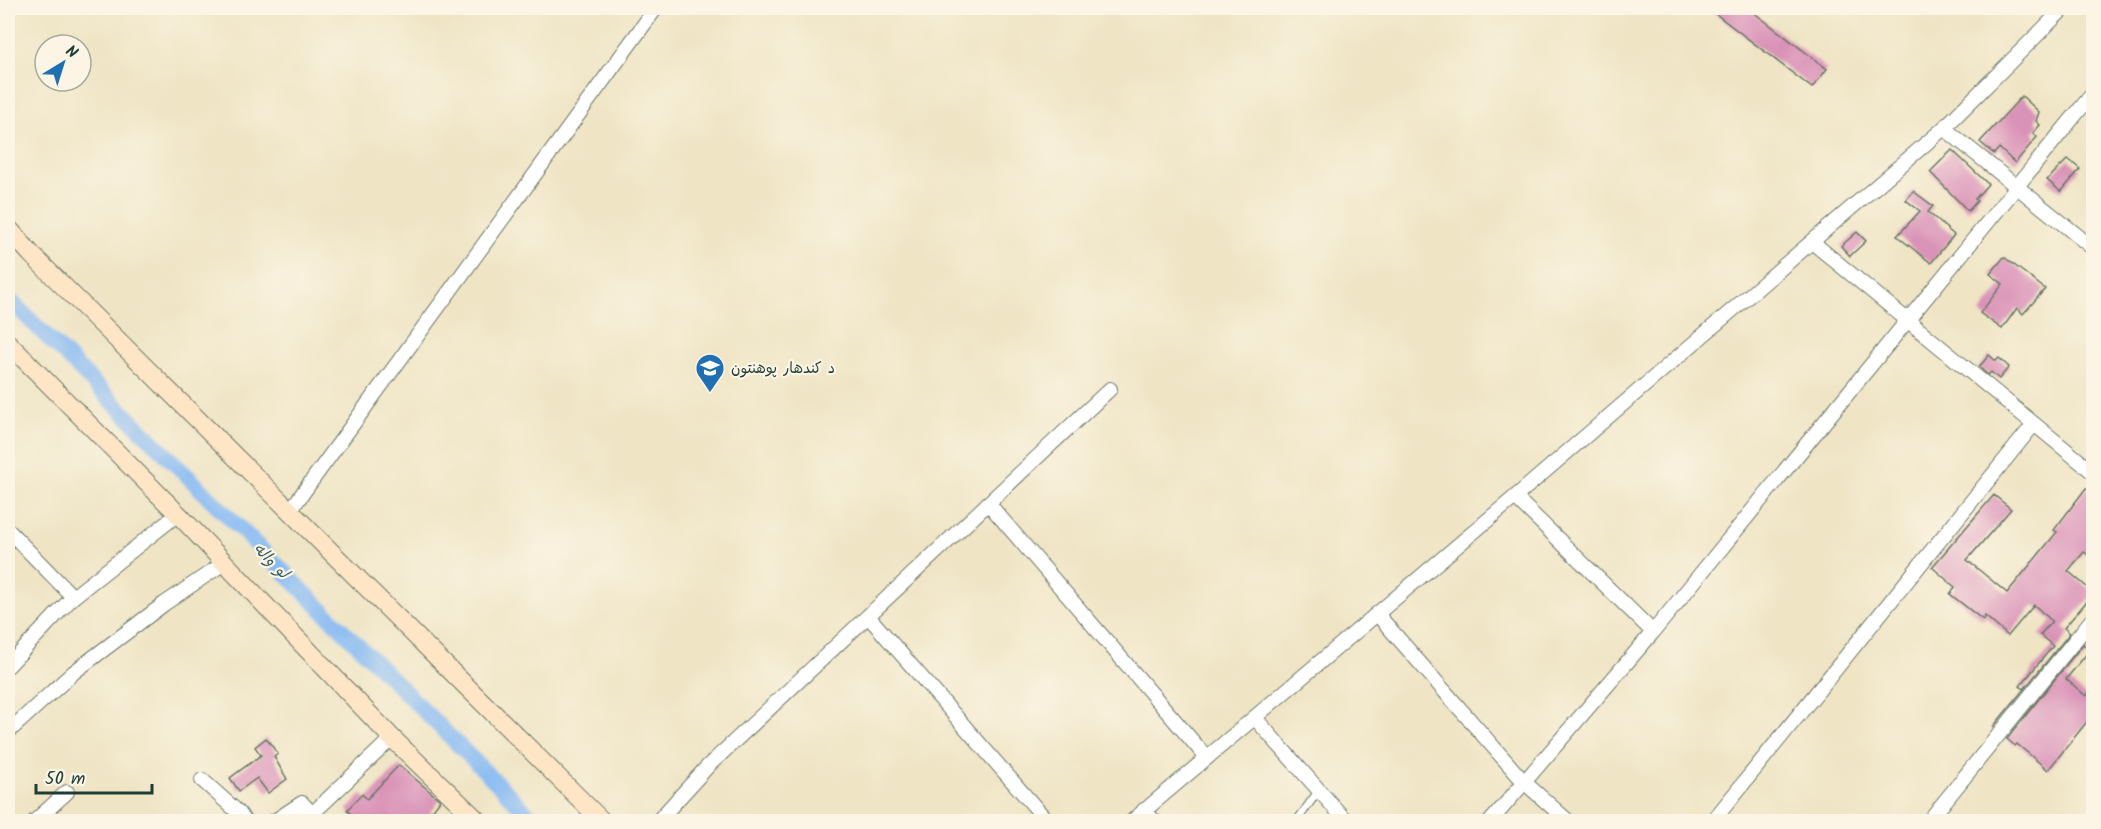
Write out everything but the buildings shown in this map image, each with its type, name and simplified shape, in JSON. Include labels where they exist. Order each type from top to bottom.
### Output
[{"type":"street","points":[[289,512],[656,8]]},
{"type":"street","points":[[1131,822],[1515,497],[1944,128],[2064,8]]},
{"type":"street","points":[[1490,822],[1653,632],[2094,92]]},
{"type":"street","points":[[1944,128],[2094,249]]},
{"type":"street","points":[[8,228],[31,254],[289,512],[603,822]]},
{"type":"street","points":[[1812,242],[2094,473]]},
{"type":"street","points":[[8,343],[178,514],[392,738],[479,822]]},
{"type":"street","points":[[657,822],[708,766],[1110,389]]},
{"type":"street","points":[[1712,822],[2034,424]]},
{"type":"street","points":[[1515,497],[1653,632]]},
{"type":"street","points":[[988,503],[1207,758]]},
{"type":"street","points":[[9,661],[74,597],[178,514]]},
{"type":"street","points":[[8,530],[74,597]]},
{"type":"street","points":[[8,732],[74,672],[164,604],[224,563]]},
{"type":"street","points":[[1377,614],[1524,782],[1569,822]]},
{"type":"street","points":[[868,616],[1048,822]]},
{"type":"street","points":[[1928,822],[2094,616]]},
{"type":"street","points":[[1255,718],[1347,822]]},
{"type":"street","points":[[273,822],[302,803],[312,814],[392,738]]},
{"type":"street","points":[[202,780],[239,813],[245,822]]},
{"type":"street","points":[[33,822],[67,792]]},
{"type":"street","points":[[1144,810],[1155,822]]},
{"type":"lane","points":[[1296,822],[1319,790]]},
{"type":"waterway","name":"لو واله","points":[[8,298],[536,822]]},
{"type":"place","name":"د کندهار پوهنتون","points":[[710,394]]}]
